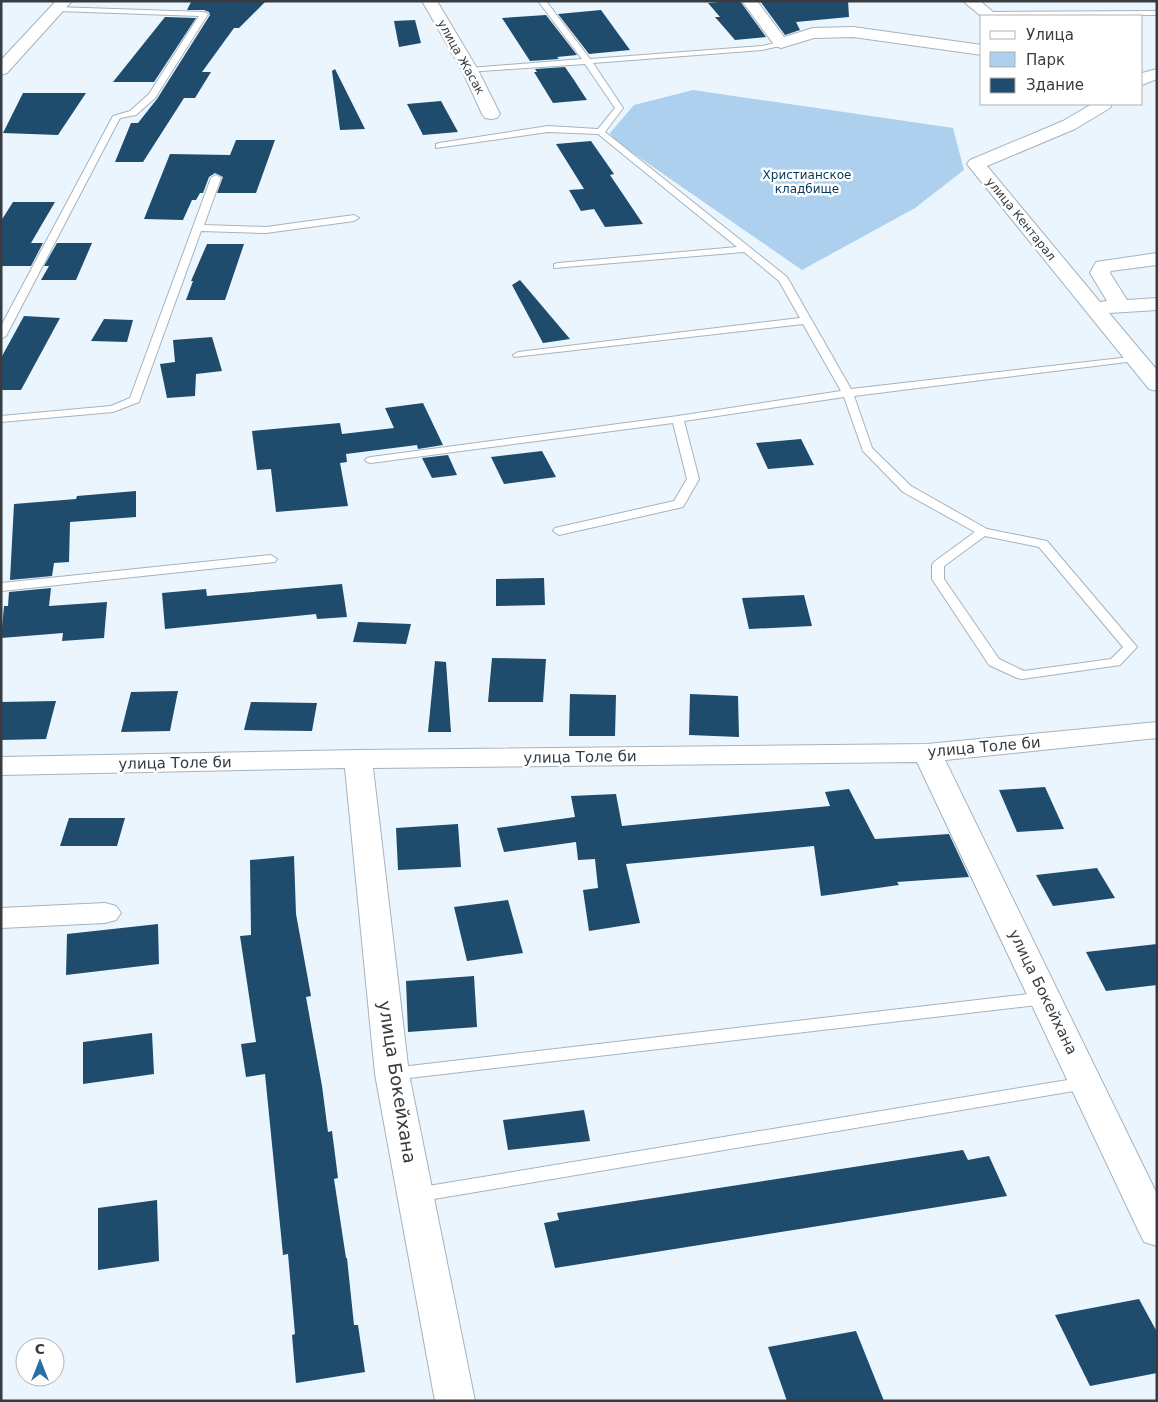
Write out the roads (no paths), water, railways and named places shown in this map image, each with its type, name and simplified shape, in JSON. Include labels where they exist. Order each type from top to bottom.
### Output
[{"type":"street","name":"улица Жасак","points":[[429,1],[470,70],[491,114]]},
{"type":"street","points":[[748,1],[781,42],[813,33],[853,32],[980,50]]},
{"type":"street","points":[[970,1],[989,15]]},
{"type":"street","points":[[1,70],[61,5]]},
{"type":"street","name":"улица Кентарал","points":[[1102,105],[1069,125],[976,164],[1157,384]]},
{"type":"street","points":[[1121,306],[1100,273],[1103,266],[1157,259]]},
{"type":"street","points":[[1094,308],[1157,304]]},
{"type":"street","name":"улица Толе би","points":[[1,766],[358,759],[927,752],[1157,730]]},
{"type":"street","name":"улица Бокейхана","points":[[927,752],[1157,1232]]},
{"type":"street","name":"улица Бокейхана","points":[[358,759],[392,1074],[456,1401]]},
{"type":"street","points":[[1,918],[105,913]]},
{"type":"lane","points":[[154,13],[158,1]]},
{"type":"lane","points":[[542,1],[620,108],[600,132]]},
{"type":"lane","points":[[1,336],[117,116],[133,113],[152,96],[204,14],[154,13],[61,5]]},
{"type":"lane","points":[[989,15],[1157,13]]},
{"type":"lane","points":[[470,70],[762,48],[781,42]]},
{"type":"lane","points":[[439,146],[548,129],[600,132],[783,278],[848,394],[867,448],[907,489],[984,532],[1043,544],[1130,646],[1115,662],[1022,675],[994,662],[938,579],[938,565],[984,532]]},
{"type":"lane","points":[[1,418],[113,409],[135,400],[216,178]]},
{"type":"lane","points":[[198,228],[266,230],[354,218]]},
{"type":"lane","points":[[558,266],[746,249]]},
{"type":"lane","points":[[518,355],[806,320]]},
{"type":"lane","points":[[371,460],[848,394],[1135,358]]},
{"type":"lane","points":[[559,531],[679,504],[693,479],[678,419]]},
{"type":"lane","points":[[1,587],[271,559]]},
{"type":"lane","points":[[392,1074],[1046,998]]},
{"type":"lane","points":[[415,1195],[1086,1083]]},
{"type":"park label","name":"Христианское кладбище","points":[[807,182]]}]
